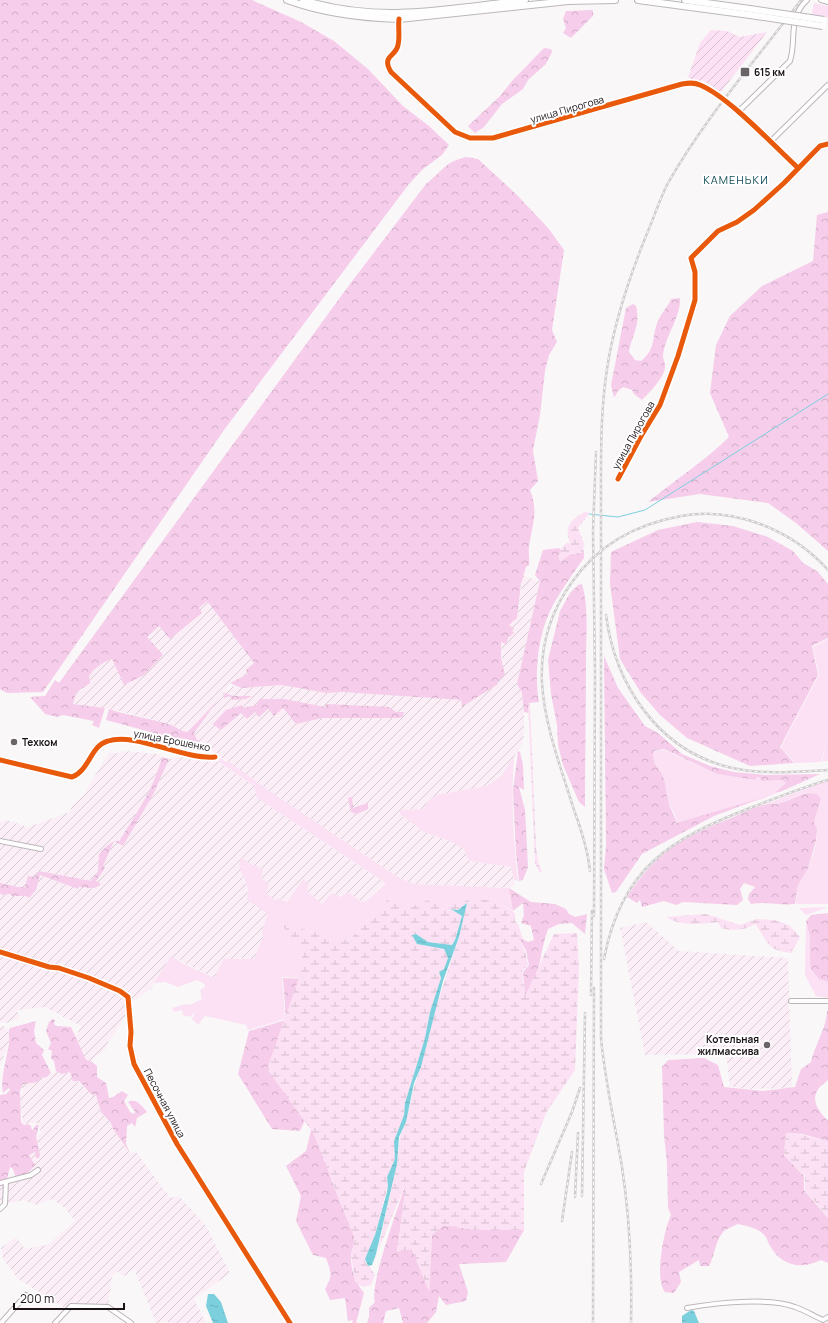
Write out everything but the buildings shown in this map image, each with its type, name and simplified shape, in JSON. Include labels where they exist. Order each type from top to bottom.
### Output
[{"type":"main road","points":[[287,0],[311,9],[372,18],[400,17],[568,1],[615,0]]},
{"type":"main road","points":[[303,0],[317,4],[400,17],[525,0]]},
{"type":"main road","points":[[638,0],[750,12],[826,23]]},
{"type":"main road","points":[[685,0],[750,12]]},
{"type":"street","points":[[738,112],[790,61],[792,53],[792,28],[796,13],[807,0]]},
{"type":"street","points":[[821,0],[828,2]]},
{"type":"street","name":"улица Пирогова","points":[[400,17],[399,44],[387,62],[391,72],[446,126],[463,136],[493,138],[688,83],[702,85],[712,91],[738,112],[797,167]]},
{"type":"street","points":[[770,142],[828,85]]},
{"type":"street","name":"улица Пирогова","points":[[618,479],[640,436],[660,405],[678,356],[695,300],[696,279],[691,258],[718,231],[737,222],[754,210],[784,183],[797,167],[820,146],[828,144]]},
{"type":"street","name":"улица Ерошенко","points":[[0,760],[72,777],[85,768],[97,749],[106,741],[122,739],[195,755],[215,757]]},
{"type":"street","points":[[0,841],[42,849]]},
{"type":"street","name":"Песочная улица","points":[[0,952],[90,978],[120,991],[128,997],[131,1032],[130,1046],[134,1064],[177,1144],[290,1323]]},
{"type":"street","points":[[791,1002],[828,1001]]},
{"type":"street","points":[[0,1182],[6,1182],[31,1175],[38,1170]]},
{"type":"street","points":[[0,1209],[5,1204],[6,1182]]},
{"type":"street","points":[[1,1323],[26,1295]]},
{"type":"street","points":[[687,1308],[706,1304],[771,1302],[794,1306],[823,1320],[828,1317]]},
{"type":"street","points":[[55,1323],[70,1306],[108,1307],[131,1323]]},
{"type":"shaded area","points":[[523,576],[540,581],[517,684],[522,693],[524,712],[524,735],[521,747],[500,776],[487,786],[436,795],[430,799],[423,809],[400,810],[400,814],[424,832],[450,841],[464,849],[469,861],[511,867],[514,885],[509,888],[413,884],[396,876],[268,790],[197,740],[194,733],[218,700],[233,686],[241,688],[282,685],[326,693],[342,692],[461,700],[462,707],[498,684],[497,682],[502,665],[501,642],[508,638],[512,631],[509,625],[517,618]]},
{"type":"shaded area","points":[[207,601],[254,663],[249,673],[239,680],[230,683],[225,693],[192,729],[188,732],[181,732],[172,725],[145,717],[105,708],[73,704],[76,693],[84,689],[89,676],[102,662],[112,659],[147,637],[159,626],[170,639],[202,613],[198,608]]},
{"type":"shaded area","points":[[125,751],[158,754],[162,757],[157,777],[147,798],[118,841],[123,846],[153,795],[169,759],[181,757],[211,762],[218,761],[254,786],[257,798],[386,883],[368,900],[362,902],[347,893],[322,904],[307,891],[288,902],[279,899],[274,900],[242,877],[248,889],[247,900],[268,914],[262,931],[263,937],[254,960],[240,958],[214,978],[171,956],[151,989],[126,1006],[128,1011],[108,1042],[106,1049],[91,1061],[86,1060],[75,1038],[81,1026],[45,1007],[17,1010],[19,1018],[7,1023],[0,1022],[0,893],[2,895],[10,894],[12,896],[30,895],[36,890],[39,875],[78,889],[79,886],[95,889],[101,884],[96,881],[104,868],[102,866],[114,841],[98,869],[98,872],[91,881],[39,871],[26,887],[18,887],[0,883],[0,821],[6,820],[28,827],[70,812],[72,805],[83,796],[109,752],[118,753]]},
{"type":"shaded area","points":[[646,922],[679,951],[788,958],[792,1088],[746,1089],[730,1086],[726,1054],[645,1055],[620,928]]},
{"type":"shaded area","points":[[4,1026],[8,1031],[9,1043],[0,1066],[0,1027]]},
{"type":"shaded area","points":[[56,1071],[62,1074],[70,1072],[71,1076],[87,1090],[96,1095],[101,1112],[111,1123],[113,1129],[130,1153],[136,1152],[170,1198],[179,1196],[206,1226],[230,1273],[194,1299],[206,1323],[168,1323],[167,1321],[156,1323],[134,1269],[127,1275],[122,1276],[118,1271],[112,1276],[108,1307],[63,1307],[18,1279],[3,1259],[1,1248],[16,1237],[25,1249],[47,1245],[75,1221],[65,1208],[52,1199],[37,1205],[23,1200],[5,1204],[0,1202],[0,1182],[26,1175],[33,1168],[33,1161],[29,1155],[32,1152],[40,1155],[36,1137],[41,1133],[39,1123],[23,1124],[20,1098],[21,1094],[23,1093],[22,1087],[26,1083],[38,1082],[41,1078],[49,1076]]},
{"type":"green space","points":[[0,0],[252,0],[301,22],[334,41],[368,69],[403,106],[429,126],[449,145],[442,155],[423,169],[409,184],[224,430],[43,692],[7,693],[0,689]]},
{"type":"green space","points":[[814,3],[828,6],[828,18],[811,16]]},
{"type":"green space","points":[[593,10],[593,16],[571,38],[563,33],[566,28],[563,19],[566,11]]},
{"type":"green space","points":[[711,30],[727,31],[740,37],[767,32],[721,92],[704,81],[692,80],[688,77],[700,43]]},
{"type":"green space","points":[[544,48],[551,49],[552,52],[546,64],[528,80],[523,89],[502,104],[484,127],[475,133],[468,126],[500,96],[512,81]]},
{"type":"green space","points":[[466,157],[478,159],[517,195],[549,229],[564,250],[552,330],[557,342],[549,355],[545,371],[540,415],[533,450],[538,481],[530,490],[534,505],[534,518],[529,549],[529,565],[526,567],[521,584],[517,618],[509,625],[514,629],[512,631],[514,633],[508,638],[506,644],[501,642],[501,658],[505,675],[497,682],[498,684],[462,707],[461,700],[342,692],[326,693],[282,685],[241,688],[230,683],[248,674],[246,670],[254,663],[207,601],[199,608],[202,613],[170,639],[159,626],[147,637],[163,655],[144,675],[124,685],[112,659],[96,668],[89,676],[90,683],[76,693],[73,704],[105,708],[99,728],[92,725],[94,721],[63,715],[57,717],[45,714],[30,697],[45,696],[55,680],[59,683],[347,288],[426,184],[448,164]]},
{"type":"green space","points":[[828,212],[828,551],[796,523],[768,503],[700,494],[648,502],[720,446],[729,437],[710,393],[716,345],[730,316],[762,286],[813,261],[817,215]]},
{"type":"green space","points":[[680,298],[680,305],[676,320],[664,348],[663,356],[665,368],[659,381],[642,400],[634,394],[632,390],[623,387],[618,391],[614,398],[611,385],[626,308],[633,304],[636,306],[637,325],[629,352],[635,360],[641,361],[652,347],[656,327],[661,315],[671,299]]},
{"type":"green space","points":[[587,511],[589,514],[578,528],[585,546],[583,546],[584,552],[571,554],[560,562],[558,557],[563,546],[568,542],[571,545],[568,533],[570,524],[576,517]]},
{"type":"green space","points":[[697,522],[733,526],[768,537],[793,551],[803,563],[817,571],[828,584],[828,638],[812,646],[818,675],[780,747],[794,763],[750,766],[687,738],[660,715],[641,693],[620,659],[610,584],[611,552],[658,530]]},
{"type":"green space","points":[[559,548],[562,551],[558,557],[584,552],[584,558],[560,593],[548,616],[538,652],[537,678],[539,702],[528,703],[529,713],[524,712],[522,693],[517,684],[540,581],[535,575],[543,550]]},
{"type":"green space","points":[[582,584],[586,602],[587,622],[585,807],[579,802],[563,765],[558,745],[557,725],[551,694],[548,660],[560,611],[570,593],[578,585]]},
{"type":"green space","points":[[828,639],[828,761],[822,761],[827,738],[821,762],[795,763],[781,747],[819,675],[813,647]]},
{"type":"green space","points":[[604,656],[618,688],[645,726],[658,733],[682,754],[710,766],[734,772],[766,775],[820,774],[780,792],[775,792],[786,783],[782,780],[762,781],[758,777],[755,780],[717,774],[664,749],[653,751],[655,763],[664,779],[667,797],[676,823],[762,798],[714,816],[642,854],[616,892],[612,893],[604,869],[606,846]]},
{"type":"green space","points":[[223,693],[234,696],[252,696],[246,699],[232,700],[230,696],[224,698]]},
{"type":"green space","points":[[259,699],[284,699],[325,707],[326,704],[389,707],[396,712],[404,712],[403,717],[399,718],[322,718],[296,724],[283,708],[274,716],[268,709],[259,717],[255,712],[247,719],[241,713],[221,730],[213,724],[226,710],[242,705],[242,708],[257,705]]},
{"type":"green space","points":[[218,700],[194,733],[197,740],[206,745],[206,747],[106,720],[109,709],[163,723],[188,732]]},
{"type":"green space","points":[[528,703],[530,703],[536,846],[538,862],[542,871],[540,873],[535,863]]},
{"type":"green space","points":[[664,750],[717,774],[755,780],[758,778],[762,781],[782,780],[786,783],[775,791],[779,792],[763,799],[676,823],[675,815],[668,801],[664,778],[653,759],[653,751]]},
{"type":"green space","points":[[518,751],[520,752],[523,765],[524,790],[519,787],[525,810],[528,867],[523,880],[519,881],[513,791]]},
{"type":"green space","points":[[514,756],[513,819],[518,881],[514,880],[511,867],[469,861],[464,849],[450,841],[424,832],[400,814],[400,810],[423,809],[430,799],[436,795],[487,786],[501,776]]},
{"type":"green space","points":[[162,757],[169,759],[153,795],[123,846],[115,841],[119,841],[144,801],[159,769]]},
{"type":"green space","points":[[221,758],[226,762],[228,761],[268,790],[396,876],[413,884],[509,888],[513,911],[497,902],[449,906],[431,899],[412,906],[390,897],[348,941],[281,924],[303,950],[302,969],[307,978],[282,977],[285,1019],[248,1030],[246,1025],[205,1016],[198,1025],[192,1019],[195,1012],[190,1017],[183,1015],[182,1010],[174,1012],[172,1008],[185,1004],[190,1005],[202,999],[200,990],[205,987],[205,984],[197,980],[178,987],[165,982],[154,983],[171,956],[184,964],[214,978],[224,959],[254,959],[263,937],[262,931],[268,914],[247,900],[248,889],[239,865],[241,858],[263,870],[261,878],[269,884],[266,892],[274,900],[279,899],[288,902],[303,879],[308,884],[307,891],[322,904],[332,893],[341,897],[347,892],[362,902],[368,900],[386,883],[257,798],[254,786],[218,761]]},
{"type":"green space","points":[[828,780],[828,904],[796,904],[798,884],[808,866],[810,868],[809,866],[815,849],[817,833],[814,822],[821,799],[817,795],[807,793],[781,803],[766,804]]},
{"type":"green space","points":[[810,793],[817,794],[821,799],[814,822],[817,829],[816,841],[808,868],[798,885],[795,904],[751,904],[748,899],[749,894],[755,887],[744,883],[740,889],[743,900],[737,905],[683,902],[676,905],[664,901],[642,907],[640,900],[637,903],[627,897],[647,870],[658,859],[681,842],[753,808],[765,804],[781,803]]},
{"type":"green space","points":[[352,797],[353,808],[368,803],[368,809],[357,814],[351,812],[348,798]]},
{"type":"green space","points":[[114,842],[103,866],[105,868],[96,881],[101,884],[96,887],[79,887],[78,889],[40,875],[36,890],[29,898],[26,896],[12,896],[10,894],[2,895],[0,893],[0,883],[25,887],[28,876],[34,877],[39,871],[91,881],[98,872],[99,854],[108,845]]},
{"type":"green space","points":[[509,888],[531,902],[555,904],[566,909],[569,914],[575,917],[587,914],[585,934],[572,923],[559,924],[548,929],[537,973],[525,996],[523,972],[529,965],[526,950],[518,937],[528,942],[534,940],[531,926],[521,923],[524,915],[523,903],[513,911]]},
{"type":"green space","points":[[390,897],[412,906],[431,899],[449,906],[475,898],[497,902],[515,913],[515,921],[518,924],[523,939],[518,937],[525,951],[528,965],[522,971],[525,996],[554,934],[577,933],[579,967],[575,1070],[546,1113],[524,1172],[524,1230],[475,1230],[444,1225],[432,1235],[429,1292],[412,1249],[397,1252],[406,1183],[378,1252],[397,1164],[400,1137],[406,1122],[436,1007],[459,937],[467,903],[458,910],[451,909],[462,916],[455,940],[451,945],[428,942],[416,934],[412,935],[417,944],[444,949],[448,958],[444,969],[439,972],[441,978],[430,1012],[425,1038],[405,1103],[404,1115],[394,1141],[395,1159],[387,1177],[388,1185],[375,1235],[365,1259],[366,1264],[375,1275],[371,1285],[363,1287],[355,1282],[351,1255],[355,1240],[354,1236],[313,1133],[267,1069],[302,969],[302,950],[280,923],[348,941]]},
{"type":"green space","points":[[828,907],[806,915],[799,908],[800,908]]},
{"type":"green space","points":[[828,913],[828,982],[819,979],[811,970],[810,937],[806,921],[811,915]]},
{"type":"green space","points":[[706,914],[740,925],[757,919],[774,920],[789,925],[800,937],[791,953],[783,952],[776,950],[768,944],[755,924],[743,929],[730,930],[721,928],[718,922],[685,924],[666,917]]},
{"type":"green space","points":[[806,922],[810,937],[811,971],[819,979],[828,982],[828,998],[816,996],[805,975]]},
{"type":"green space","points":[[283,978],[309,979],[331,1179],[354,1236],[351,1254],[352,1270],[364,1293],[356,1323],[352,1323],[353,1320],[348,1321],[345,1298],[330,1300],[325,1289],[330,1277],[326,1258],[313,1255],[296,1221],[301,1196],[286,1166],[306,1151],[312,1126],[305,1120],[300,1131],[272,1129],[238,1074],[249,1031],[286,1020]]},
{"type":"green space","points":[[827,1010],[828,1080],[818,1090],[815,1100],[819,1110],[828,1121],[828,1141],[802,1134],[786,1133],[784,1155],[804,1176],[804,1190],[828,1218],[828,1263],[821,1260],[806,1265],[786,1262],[775,1253],[762,1233],[738,1224],[724,1231],[721,1235],[709,1266],[700,1266],[699,1260],[679,1272],[681,1282],[674,1293],[665,1292],[660,1277],[660,1266],[663,1243],[671,1215],[668,1208],[662,1067],[668,1060],[704,1058],[718,1065],[724,1087],[763,1091],[795,1087],[801,1069],[811,1062],[823,1030]]},
{"type":"green space","points":[[52,1019],[55,1020],[54,1024],[56,1026],[71,1027],[86,1060],[91,1061],[97,1066],[97,1077],[106,1083],[109,1098],[122,1091],[128,1095],[124,1101],[130,1112],[134,1114],[135,1112],[128,1102],[134,1101],[143,1107],[147,1112],[137,1118],[135,1127],[132,1123],[127,1126],[126,1144],[130,1153],[113,1129],[111,1123],[101,1112],[96,1095],[91,1094],[79,1081],[73,1081],[70,1072],[62,1074],[56,1071],[54,1061],[51,1058],[52,1051],[48,1049],[51,1043],[46,1031],[49,1022]]},
{"type":"green space","points":[[36,1021],[34,1031],[36,1043],[44,1050],[42,1055],[51,1073],[47,1077],[41,1078],[38,1082],[23,1084],[20,1091],[21,1122],[24,1125],[28,1124],[31,1126],[32,1131],[36,1125],[39,1125],[36,1137],[40,1155],[39,1158],[36,1158],[35,1152],[29,1155],[35,1165],[26,1175],[16,1178],[13,1169],[10,1167],[7,1179],[0,1182],[0,1095],[6,1094],[10,1090],[9,1088],[3,1093],[2,1087],[9,1043],[9,1030],[10,1028]]},
{"type":"green space","points":[[786,1133],[828,1141],[828,1217],[805,1190],[805,1176],[784,1155]]},
{"type":"green space","points":[[407,1180],[397,1251],[412,1249],[429,1291],[432,1235],[444,1225],[475,1230],[524,1230],[506,1262],[459,1264],[468,1292],[466,1301],[446,1305],[439,1296],[436,1312],[427,1323],[403,1323],[399,1308],[386,1311],[383,1323],[367,1323],[369,1308],[375,1302],[374,1293],[376,1279]]},
{"type":"water","points":[[467,903],[459,937],[443,981],[421,1067],[414,1083],[406,1122],[399,1137],[397,1164],[376,1254],[372,1265],[368,1266],[365,1259],[375,1235],[387,1192],[387,1177],[395,1159],[394,1141],[404,1115],[405,1103],[425,1038],[430,1012],[441,978],[439,972],[444,969],[448,958],[444,949],[417,944],[412,935],[416,934],[428,942],[452,945],[455,940],[462,916],[451,909],[458,910]]},
{"type":"water","points":[[208,1294],[214,1294],[221,1302],[228,1323],[213,1323],[206,1306]]},
{"type":"water","points":[[691,1310],[694,1311],[699,1323],[682,1323],[682,1316]]},
{"type":"waterway","points":[[589,514],[618,517],[645,510],[828,394]]},
{"type":"railway","points":[[631,1323],[631,1264],[627,1206],[601,1038],[601,471],[602,420],[607,369],[623,299],[641,248],[668,183],[682,159],[714,112],[801,0]]},
{"type":"railway","points":[[594,916],[595,673],[593,531],[596,452]]},
{"type":"railway","points":[[590,871],[584,840],[555,751],[548,723],[543,694],[542,666],[546,638],[555,610],[572,582],[582,569],[606,547],[620,538],[649,524],[681,516],[701,514],[741,518],[761,524],[797,543],[814,556],[828,570]]},
{"type":"railway","points":[[606,615],[611,641],[619,665],[630,689],[644,710],[661,729],[680,745],[703,758],[740,770],[765,772],[803,772],[828,770]]},
{"type":"railway","points":[[604,959],[612,928],[623,901],[637,879],[653,861],[673,845],[721,820],[789,793],[828,780]]},
{"type":"railway","points":[[591,995],[592,911]]},
{"type":"railway","points":[[593,1323],[594,988]]},
{"type":"railway","points":[[582,1196],[585,1013]]},
{"type":"railway","points":[[541,1184],[572,1112],[580,1088]]},
{"type":"railway","points":[[575,1197],[578,1133]]},
{"type":"railway","points":[[562,1221],[572,1152]]},
{"type":"cycle path","points":[[399,19],[399,39],[397,49],[388,59],[388,66],[391,72],[455,132],[470,138],[493,138],[682,84],[693,83],[712,91],[737,110],[797,167]]},
{"type":"cycle path","points":[[618,479],[641,436],[660,405],[678,356],[695,300],[695,272],[691,258],[718,231],[737,222],[754,210],[784,183],[820,146],[828,144]]},
{"type":"cycle path","points":[[0,760],[72,777],[83,769],[97,748],[108,741],[119,739],[132,740],[203,757],[215,757]]},
{"type":"cycle path","points":[[0,952],[89,978],[120,991],[128,997],[131,1032],[130,1046],[134,1064],[177,1144],[290,1323]]},
{"type":"place","name":"615 км","points":[[745,72]]},
{"type":"place","name":"Техком","points":[[14,742]]},
{"type":"place","name":"Котельная жилмассива","points":[[767,1045]]},
{"type":"district","name":"КАМЕНЬКИ","points":[[736,180]]}]
